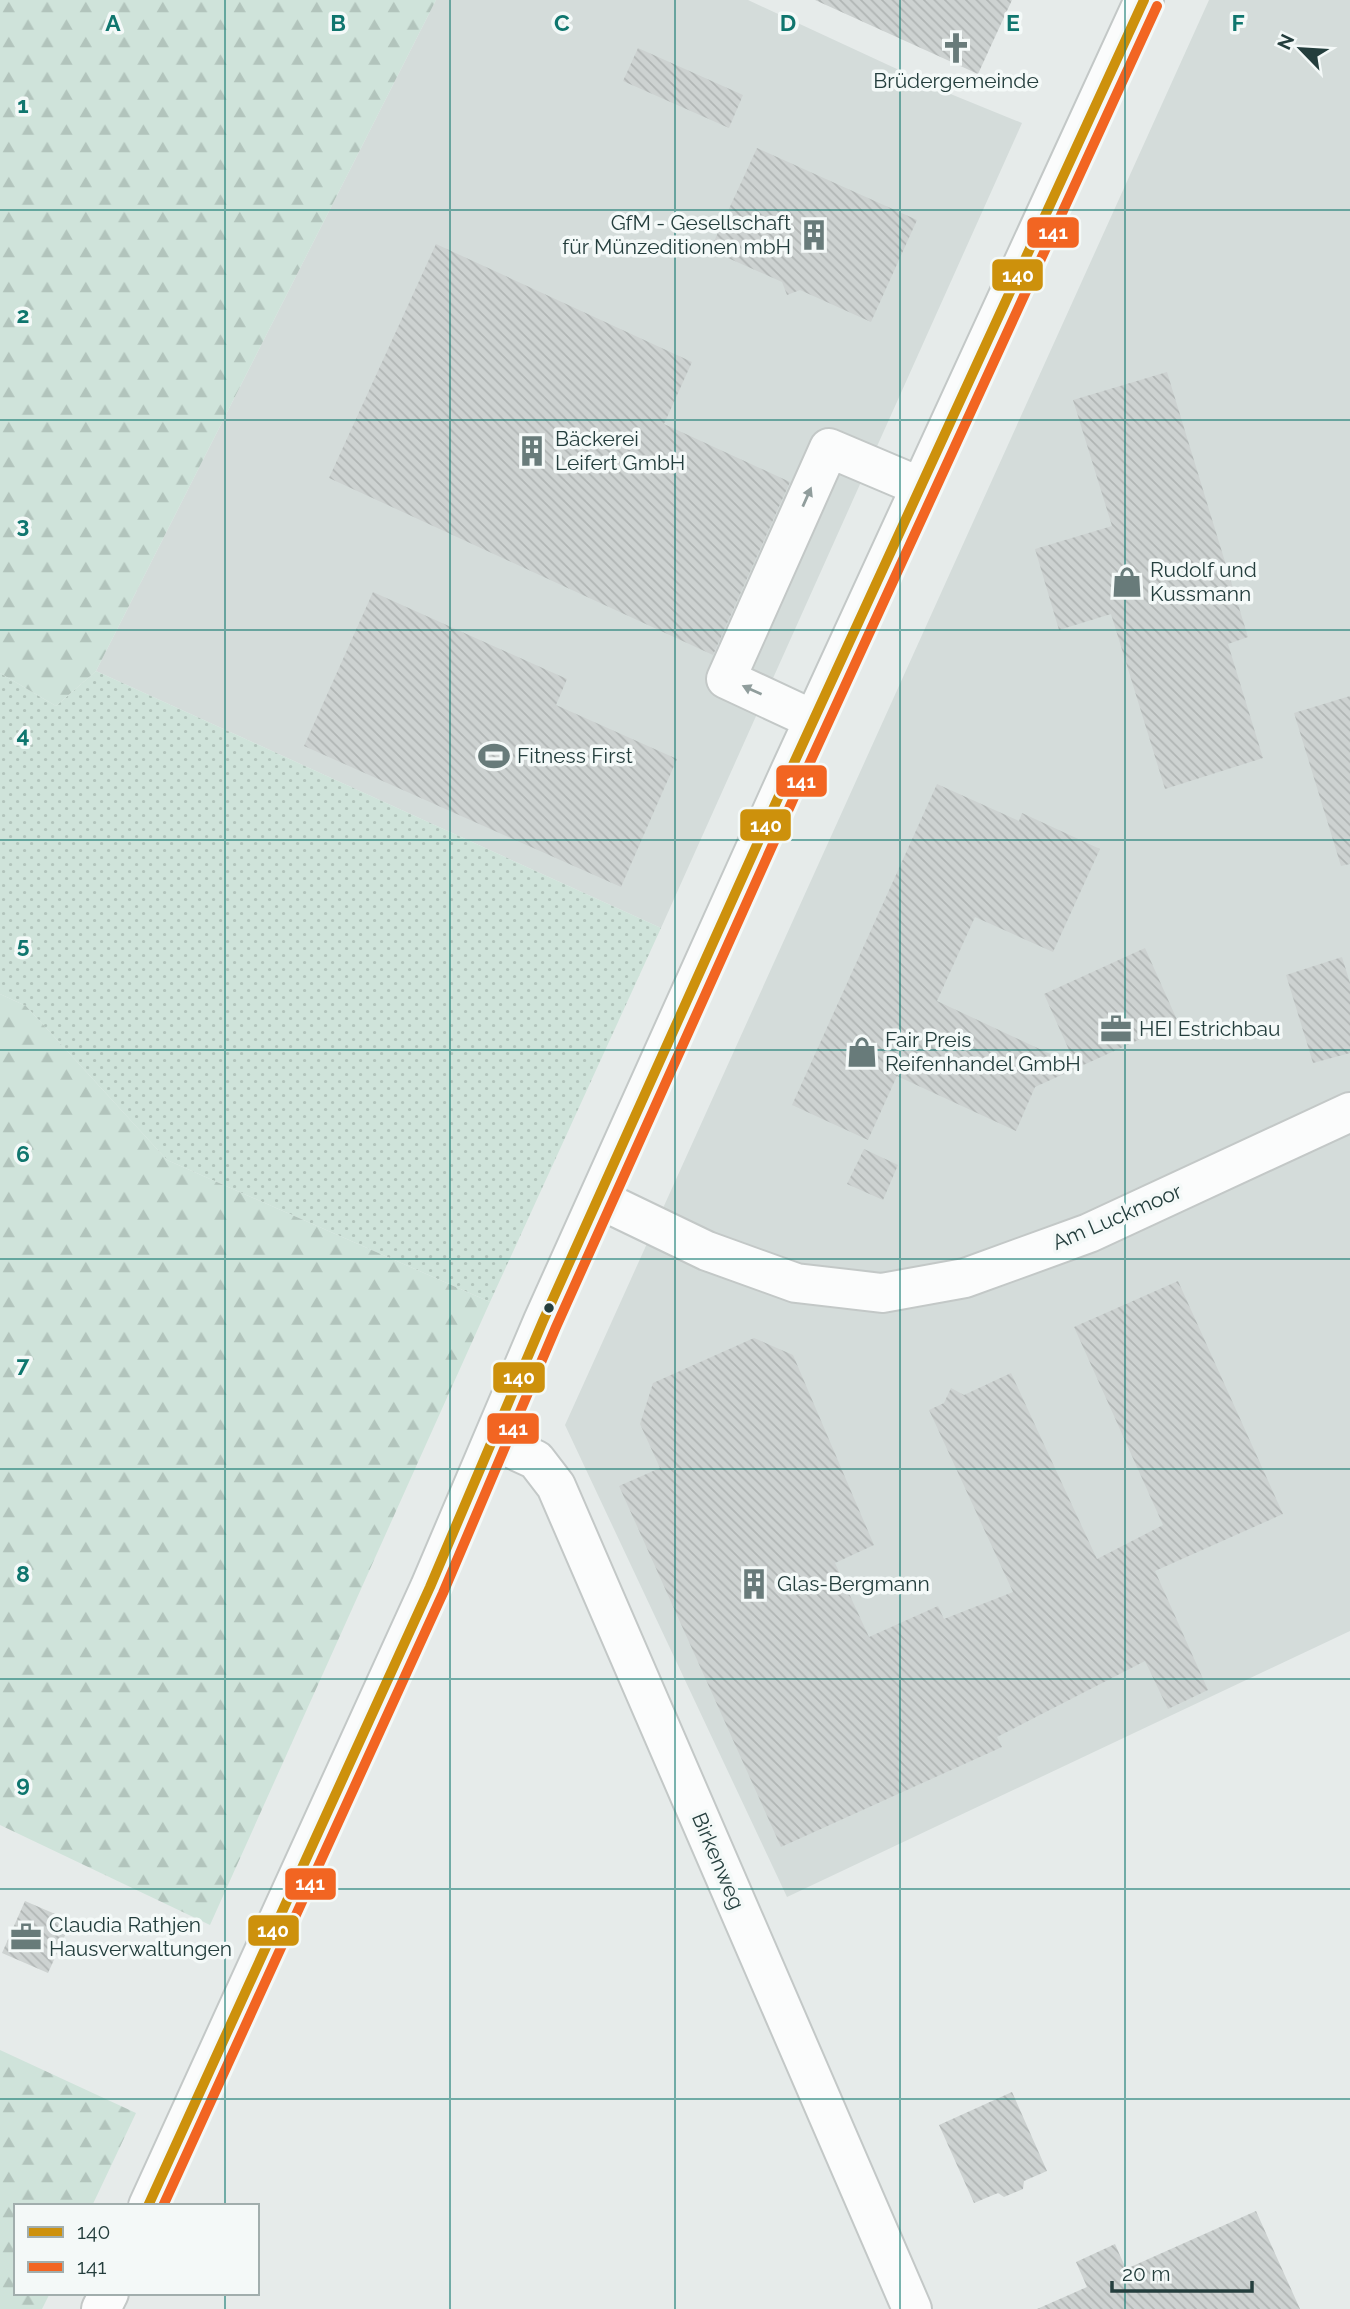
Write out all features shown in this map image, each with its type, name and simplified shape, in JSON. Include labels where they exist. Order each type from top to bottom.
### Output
[{"type":"street","points":[[149,2204],[254,1969],[373,1714],[599,1199],[814,720],[1144,0]]},
{"type":"street","points":[[814,720],[726,678],[830,448],[921,488]]},
{"type":"street","name":"Am Luckmoor","points":[[599,1199],[707,1251],[796,1283],[882,1293],[965,1278],[1089,1233],[1350,1112]]},
{"type":"street","name":"Birkenweg","points":[[493,1440],[546,1473],[912,2309]]},
{"type":"shaded area","points":[[436,0],[748,0],[953,95],[1022,123],[661,928],[96,671]]},
{"type":"shaded area","points":[[1209,0],[1350,0],[1350,1631],[787,1897],[565,1425]]},
{"type":"green space","points":[[0,0],[436,0],[96,671],[56,706],[0,673]]},
{"type":"green space","points":[[96,671],[661,928],[490,1302],[167,1160],[26,1006],[0,994],[0,673],[56,706]]},
{"type":"green space","points":[[0,994],[26,1006],[167,1160],[490,1302],[210,1925],[0,1825]]},
{"type":"green space","points":[[0,2050],[136,2113],[93,2204],[14,2204],[14,2295],[49,2295],[42,2309],[0,2309]]},
{"type":"building","name":"Brüdergemeinde","points":[[815,0],[1012,0],[978,74]]},
{"type":"building","points":[[638,48],[743,95],[729,128],[623,81]]},
{"type":"building","name":"GfM - Gesellschaft für Münzeditionen mbH","points":[[757,148],[917,220],[871,322],[800,290],[787,295],[782,282],[710,250]]},
{"type":"building","name":"Bäckerei Leifert GmbH","points":[[436,244],[692,362],[664,424],[790,482],[713,655],[329,478]]},
{"type":"building","name":"Rudolf und Kussmann","points":[[1167,372],[1248,637],[1228,644],[1263,758],[1165,789],[1111,614],[1059,630],[1035,549],[1112,526],[1073,400]]},
{"type":"building","points":[[373,592],[567,679],[556,705],[677,759],[621,887],[304,746]]},
{"type":"building","points":[[1350,696],[1350,864],[1341,866],[1294,713]]},
{"type":"building","points":[[937,784],[1019,821],[1022,813],[1100,849],[1053,952],[975,917],[937,1001],[1076,1066],[1044,994],[1145,948],[1178,1022],[1035,1087],[1016,1131],[897,1076],[868,1140],[792,1105]]},
{"type":"building","points":[[1342,957],[1350,983],[1350,1053],[1313,1063],[1286,975]]},
{"type":"building","points":[[864,1149],[898,1165],[883,1200],[847,1184]]},
{"type":"building","points":[[1178,1281],[1283,1514],[1155,1571],[1208,1690],[1168,1709],[1145,1661],[997,1737],[1002,1747],[781,1847],[619,1486],[660,1468],[640,1424],[653,1383],[754,1338],[793,1355],[874,1545],[835,1563],[869,1637],[938,1606],[944,1619],[1013,1592],[929,1410],[944,1403],[951,1388],[964,1395],[1011,1373],[1097,1559],[1163,1525],[1074,1327]]},
{"type":"building","points":[[25,1901],[62,1917],[58,1926],[67,1931],[48,1973],[2,1953]]},
{"type":"building","points":[[1012,2092],[1047,2171],[1024,2181],[1023,2189],[1004,2197],[998,2193],[974,2203],[939,2125]]},
{"type":"building","points":[[1256,2211],[1300,2309],[1037,2309],[1087,2287],[1076,2262],[1115,2244],[1126,2269]]},
{"type":"transit line","name":"140","points":[[149,2204],[430,1587],[543,1321],[787,778],[1144,0]]},
{"type":"transit line","name":"141","points":[[164,2204],[443,1593],[556,1327],[800,784],[1157,6]]},
{"type":"place","name":"Brüdergemeinde","points":[[956,48]]},
{"type":"place","name":"GfM - Gesellschaft für Münzeditionen mbH","points":[[814,235]]},
{"type":"place","name":"Bäckerei Leifert GmbH","points":[[532,451]]},
{"type":"place","name":"Rudolf und Kussmann","points":[[1127,582]]},
{"type":"place","name":"Fitness First","points":[[494,756]]},
{"type":"place","name":"HEI Estrichbau","points":[[1116,1029]]},
{"type":"place","name":"Fair Preis Reifenhandel GmbH","points":[[862,1052]]},
{"type":"place","name":"Glas-Bergmann","points":[[754,1584]]},
{"type":"place","name":"Claudia Rathjen Hausverwaltungen","points":[[26,1937]]}]
